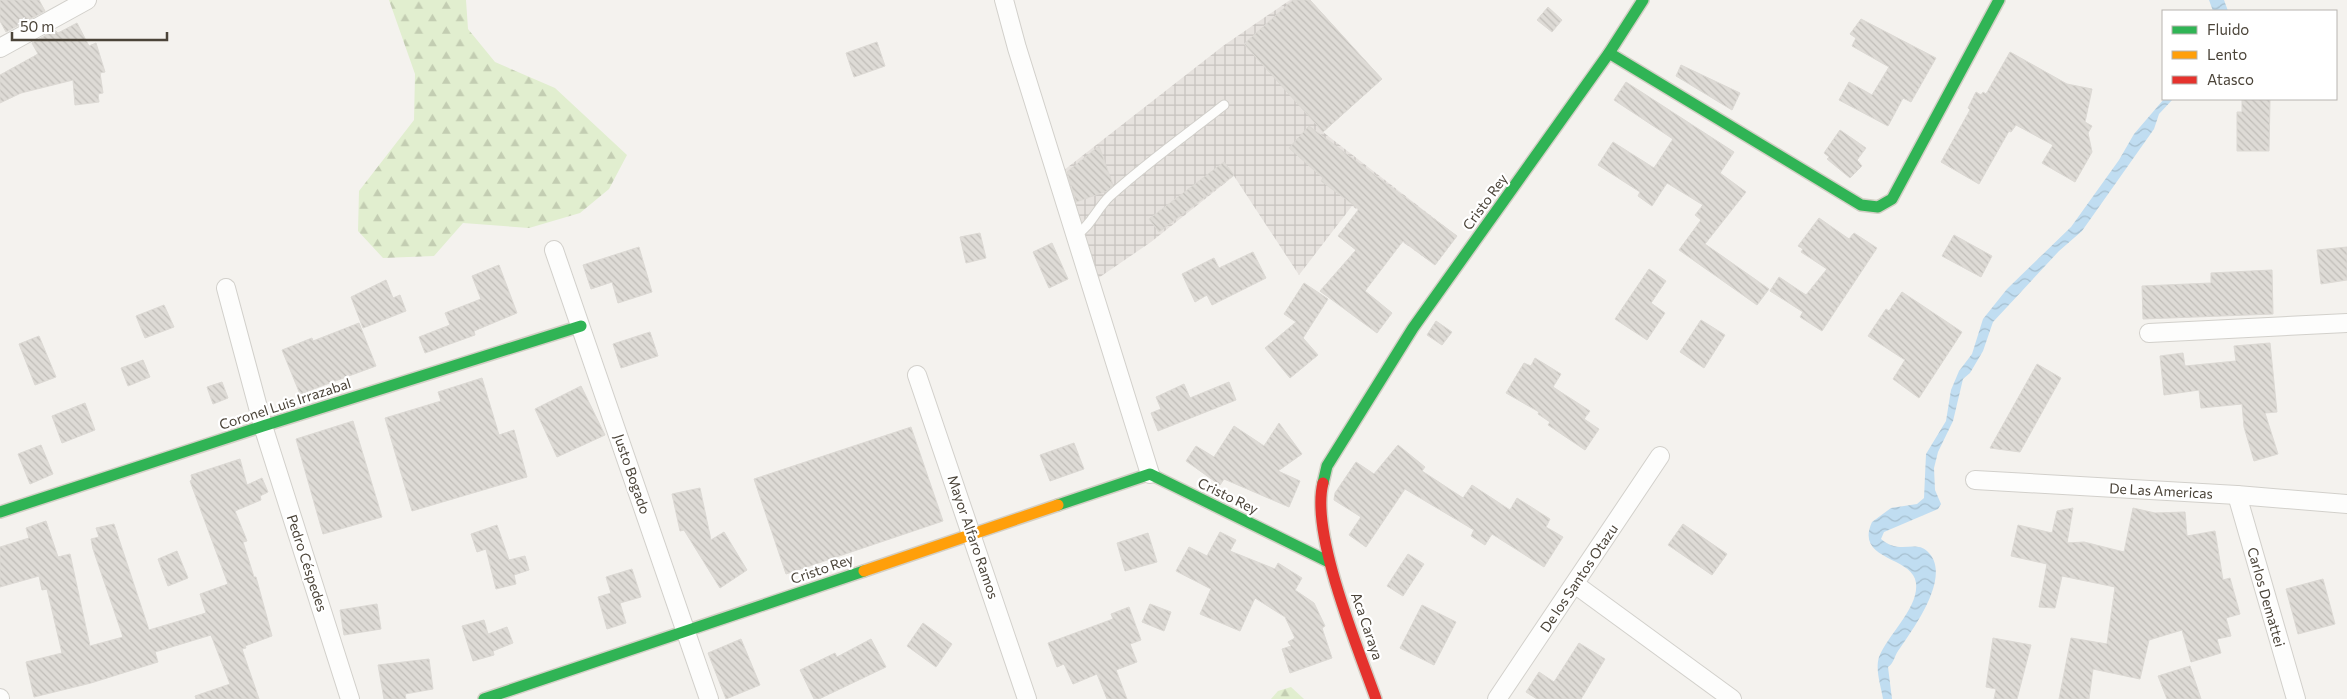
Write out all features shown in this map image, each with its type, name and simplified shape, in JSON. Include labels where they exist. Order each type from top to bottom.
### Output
[{"type":"street","points":[[1,46],[88,0]]},
{"type":"street","points":[[1004,0],[1017,48],[1150,474]]},
{"type":"street","name":"Cristo Rey","points":[[1329,562],[1319,497],[1327,466],[1414,328],[1610,53],[1643,0]]},
{"type":"street","points":[[1610,53],[1861,205],[1870,208],[1883,206],[1892,199],[1999,0]]},
{"type":"street","name":"Justo Bogado","points":[[554,250],[709,699]]},
{"type":"street","name":"Pedro Céspedes","points":[[226,288],[263,426],[350,699]]},
{"type":"street","points":[[2149,333],[2347,323]]},
{"type":"street","name":"Coronel Luis Irrazabal","points":[[0,512],[263,426],[581,326]]},
{"type":"street","name":"Mayor Alfaro Ramos","points":[[917,375],[1027,699]]},
{"type":"street","name":"De los Santos Otazu","points":[[1497,699],[1576,584],[1660,456]]},
{"type":"street","name":"Cristo Rey","points":[[484,699],[1150,474],[1329,562]]},
{"type":"street","name":"De Las Americas","points":[[1975,480],[2237,495],[2347,504]]},
{"type":"street","name":"Carlos Demattei","points":[[2237,495],[2296,699]]},
{"type":"street","name":"Aca Caraya","points":[[1329,562],[1376,699]]},
{"type":"street","points":[[1576,584],[1732,699]]},
{"type":"lane","points":[[1076,235],[1088,225],[1102,203],[1120,187],[1224,105]]},
{"type":"shaded area","points":[[1290,0],[1310,0],[1382,79],[1323,132],[1457,236],[1435,265],[1352,206],[1299,275],[1234,176],[1151,242],[1097,279],[1059,174],[1223,46]]},
{"type":"green space","points":[[389,0],[466,0],[468,29],[495,62],[555,88],[627,155],[609,189],[580,213],[529,228],[463,223],[434,256],[383,258],[358,231],[359,191],[414,120],[415,74]]},
{"type":"green space","points":[[1291,687],[1304,699],[1271,699],[1278,691]]},
{"type":"water","points":[[2209,0],[2224,0],[2228,10],[2213,10]]},
{"type":"water","points":[[2163,100],[2172,100],[2159,114],[2154,129],[2082,231],[2059,251],[1993,322],[1983,351],[1970,373],[1963,379],[1953,421],[1938,452],[1934,468],[1935,490],[1941,504],[1938,509],[1884,532],[1881,539],[1888,544],[1900,547],[1917,547],[1927,551],[1934,561],[1936,574],[1928,602],[1893,662],[1888,667],[1892,699],[1883,699],[1878,673],[1879,657],[1913,602],[1916,583],[1913,574],[1877,551],[1871,544],[1869,535],[1872,522],[1891,508],[1917,504],[1924,498],[1926,454],[1946,421],[1951,390],[1959,371],[1972,354],[1983,319],[2007,289],[2071,227],[2119,160],[2134,134]]},
{"type":"building","points":[[0,0],[39,0],[45,11],[6,32],[0,21]]},
{"type":"building","points":[[1293,0],[1310,0],[1382,79],[1323,132],[1244,44]]},
{"type":"building","points":[[1548,7],[1562,20],[1552,32],[1537,20]]},
{"type":"building","points":[[1861,19],[1936,58],[1911,102],[1903,98],[1888,126],[1839,100],[1849,82],[1872,95],[1889,67],[1852,46],[1856,38],[1850,34]]},
{"type":"building","points":[[77,23],[89,46],[96,43],[105,72],[100,73],[103,93],[98,94],[99,102],[75,105],[73,80],[21,93],[0,103],[0,75],[38,54],[32,43],[55,30],[58,33]]},
{"type":"building","points":[[877,42],[885,66],[854,77],[846,53]]},
{"type":"building","points":[[2010,52],[2067,84],[2092,89],[2085,122],[2092,126],[2088,133],[2092,152],[2075,182],[2042,163],[2053,145],[2016,125],[2011,132],[2009,131],[1979,184],[1941,162],[1970,110],[1968,108],[1976,92],[1981,95],[1983,92],[1986,94]]},
{"type":"building","points":[[1681,65],[1740,93],[1732,110],[1676,76]]},
{"type":"building","points":[[1626,82],[1734,152],[1720,173],[1746,192],[1705,244],[1769,289],[1757,305],[1679,250],[1701,220],[1695,215],[1703,205],[1667,183],[1652,206],[1638,196],[1640,192],[1598,165],[1613,142],[1654,168],[1673,139],[1614,100]]},
{"type":"building","points":[[2242,100],[2270,100],[2269,151],[2237,151],[2237,112],[2242,112]]},
{"type":"building","points":[[1309,126],[1457,236],[1435,265],[1403,241],[1365,291],[1392,313],[1377,333],[1320,291],[1356,250],[1338,236],[1359,209],[1321,181],[1323,178],[1289,148]]},
{"type":"building","points":[[1840,130],[1866,148],[1857,160],[1862,166],[1850,178],[1827,159],[1829,157],[1824,153]]},
{"type":"building","points":[[1099,146],[1113,185],[1107,191],[1076,202],[1067,172]]},
{"type":"building","points":[[1224,162],[1234,175],[1159,232],[1149,219]]},
{"type":"building","points":[[1819,218],[1849,239],[1854,233],[1877,248],[1822,331],[1800,317],[1803,312],[1770,291],[1779,277],[1806,295],[1827,269],[1801,252],[1803,249],[1798,246]]},
{"type":"building","points":[[980,233],[986,258],[966,263],[960,237]]},
{"type":"building","points":[[1954,235],[1992,256],[1981,277],[1942,256]]},
{"type":"building","points":[[1052,243],[1068,279],[1049,288],[1033,252]]},
{"type":"building","points":[[639,247],[652,292],[618,303],[612,282],[591,289],[583,265]]},
{"type":"building","points":[[2347,247],[2347,280],[2321,284],[2317,250]]},
{"type":"building","points":[[1253,252],[1266,278],[1212,305],[1207,295],[1195,302],[1182,274],[1214,258],[1219,268]]},
{"type":"building","points":[[499,265],[517,313],[474,331],[475,335],[425,353],[419,337],[450,325],[445,313],[481,299],[472,276]]},
{"type":"building","points":[[1649,269],[1666,281],[1651,303],[1665,313],[1647,340],[1615,319]]},
{"type":"building","points":[[2272,270],[2273,314],[2143,319],[2142,286],[2211,283],[2211,273]]},
{"type":"building","points":[[386,280],[393,298],[400,295],[406,311],[363,328],[351,297]]},
{"type":"building","points":[[1304,283],[1328,299],[1303,338],[1318,355],[1290,378],[1265,348],[1296,322],[1284,314]]},
{"type":"building","points":[[1902,292],[1962,332],[1919,398],[1893,379],[1905,360],[1868,336],[1886,309],[1889,311]]},
{"type":"building","points":[[164,305],[174,327],[145,338],[136,316]]},
{"type":"building","points":[[1701,320],[1725,335],[1704,368],[1680,352]]},
{"type":"building","points":[[1436,321],[1452,332],[1442,345],[1427,335]]},
{"type":"building","points":[[359,323],[376,366],[300,394],[282,350],[312,338],[313,341]]},
{"type":"building","points":[[650,332],[658,356],[621,368],[613,344]]},
{"type":"building","points":[[39,336],[56,377],[35,385],[19,344]]},
{"type":"building","points":[[2270,343],[2277,412],[2265,413],[2278,454],[2254,461],[2244,427],[2242,404],[2201,408],[2199,390],[2164,395],[2160,356],[2183,353],[2185,366],[2236,361],[2234,346]]},
{"type":"building","points":[[1535,358],[1561,374],[1553,387],[1590,411],[1584,419],[1599,429],[1585,450],[1548,425],[1550,422],[1538,414],[1539,412],[1506,393],[1524,363],[1531,366]]},
{"type":"building","points":[[143,360],[150,377],[128,386],[121,368]]},
{"type":"building","points":[[2037,364],[2061,378],[2020,452],[1990,448]]},
{"type":"building","points":[[482,378],[499,435],[514,430],[527,477],[412,511],[385,418],[441,401],[438,392]]},
{"type":"building","points":[[222,382],[228,398],[213,404],[207,387]]},
{"type":"building","points":[[1229,382],[1236,400],[1158,431],[1151,413],[1161,409],[1156,397],[1184,384],[1190,398]]},
{"type":"building","points":[[581,386],[605,435],[557,457],[535,409]]},
{"type":"building","points":[[85,403],[95,430],[62,443],[52,416]]},
{"type":"building","points":[[353,421],[382,517],[323,534],[296,439]]},
{"type":"building","points":[[1279,423],[1302,454],[1278,471],[1300,481],[1289,507],[1224,479],[1220,485],[1186,461],[1196,446],[1214,457],[1234,426],[1264,446]]},
{"type":"building","points":[[911,427],[943,521],[786,574],[754,479]]},
{"type":"building","points":[[1074,443],[1084,469],[1050,481],[1040,455]]},
{"type":"building","points":[[41,445],[53,474],[30,484],[18,454]]},
{"type":"building","points":[[1398,445],[1425,467],[1422,471],[1463,498],[1472,485],[1510,510],[1517,498],[1550,519],[1546,527],[1563,537],[1544,567],[1492,534],[1485,545],[1471,536],[1474,530],[1405,489],[1366,547],[1349,535],[1361,517],[1334,500],[1335,493],[1356,462],[1374,474]]},
{"type":"building","points":[[240,459],[247,485],[262,478],[268,492],[260,496],[261,500],[235,511],[247,541],[243,542],[254,577],[256,577],[272,636],[245,646],[246,648],[242,649],[259,699],[196,699],[195,696],[230,684],[211,635],[155,652],[158,662],[91,683],[34,697],[26,662],[62,653],[47,589],[42,590],[39,576],[0,587],[0,547],[29,538],[26,528],[46,521],[58,557],[70,554],[90,646],[123,637],[93,549],[91,539],[99,537],[96,528],[114,524],[149,630],[206,613],[200,594],[228,584],[190,481],[192,480],[191,475]]},
{"type":"building","points":[[700,488],[711,540],[724,532],[747,570],[720,588],[684,530],[680,531],[672,494]]},
{"type":"building","points":[[2073,508],[2067,543],[2084,542],[2124,552],[2133,508],[2155,513],[2185,512],[2187,536],[2215,531],[2223,580],[2230,578],[2240,614],[2226,618],[2231,636],[2217,639],[2221,653],[2191,662],[2182,630],[2149,640],[2140,679],[2093,669],[2089,699],[2059,699],[2071,638],[2107,644],[2115,587],[2062,576],[2055,608],[2039,607],[2047,564],[2011,556],[2018,525],[2052,533],[2057,511]]},
{"type":"building","points":[[1683,524],[1727,554],[1712,575],[1668,545]]},
{"type":"building","points":[[497,525],[509,560],[525,556],[529,570],[514,575],[516,584],[496,589],[486,549],[477,552],[471,534]]},
{"type":"building","points":[[1220,532],[1236,540],[1230,551],[1275,569],[1278,563],[1302,578],[1295,590],[1314,603],[1325,626],[1322,628],[1332,658],[1290,673],[1282,649],[1291,646],[1288,642],[1295,638],[1285,617],[1255,598],[1240,631],[1200,614],[1211,589],[1176,571],[1189,547],[1207,556]]},
{"type":"building","points":[[1148,533],[1157,562],[1125,571],[1117,543]]},
{"type":"building","points":[[177,551],[188,578],[168,586],[158,559]]},
{"type":"building","points":[[1408,554],[1424,564],[1403,596],[1387,586]]},
{"type":"building","points":[[632,569],[641,597],[620,603],[626,623],[607,629],[598,597],[611,593],[606,577]]},
{"type":"building","points":[[2323,579],[2335,624],[2298,634],[2286,589]]},
{"type":"building","points":[[377,604],[381,629],[344,635],[340,610]]},
{"type":"building","points":[[1150,604],[1171,612],[1164,631],[1142,622]]},
{"type":"building","points":[[1422,605],[1456,622],[1434,665],[1400,648]]},
{"type":"building","points":[[1129,607],[1141,640],[1130,644],[1137,662],[1116,670],[1127,699],[1107,699],[1097,674],[1073,684],[1064,664],[1057,667],[1048,643],[1113,619],[1111,614]]},
{"type":"building","points":[[484,620],[488,634],[507,627],[513,643],[493,651],[494,655],[473,661],[462,626]]},
{"type":"building","points":[[923,623],[952,644],[936,667],[907,646]]},
{"type":"building","points":[[1993,638],[2031,645],[2017,699],[1994,699],[1996,689],[1986,687]]},
{"type":"building","points":[[741,639],[760,685],[726,699],[708,653]]},
{"type":"building","points":[[871,639],[886,667],[819,699],[814,699],[800,670],[835,653],[837,657]]},
{"type":"building","points":[[1579,643],[1605,659],[1581,699],[1537,699],[1526,692],[1539,672],[1554,682]]},
{"type":"building","points":[[429,659],[433,689],[405,694],[406,699],[384,699],[378,665]]},
{"type":"building","points":[[2190,666],[2201,699],[2167,699],[2158,676]]},
{"type":"traffic: fast","points":[[1323,483],[1327,466],[1413,328],[1609,53],[1643,0]]},
{"type":"traffic: fast","points":[[1609,53],[1861,205],[1878,207],[1892,199],[1999,0]]},
{"type":"traffic: fast","points":[[0,512],[263,426],[581,326]]},
{"type":"traffic: fast","points":[[1058,505],[1150,474],[1329,562]]},
{"type":"traffic: fast","points":[[484,699],[864,571]]},
{"type":"traffic: slow","points":[[864,571],[1058,505]]},
{"type":"traffic: jam","points":[[1323,483],[1321,505],[1323,531],[1329,560],[1348,621],[1376,699]]}]
